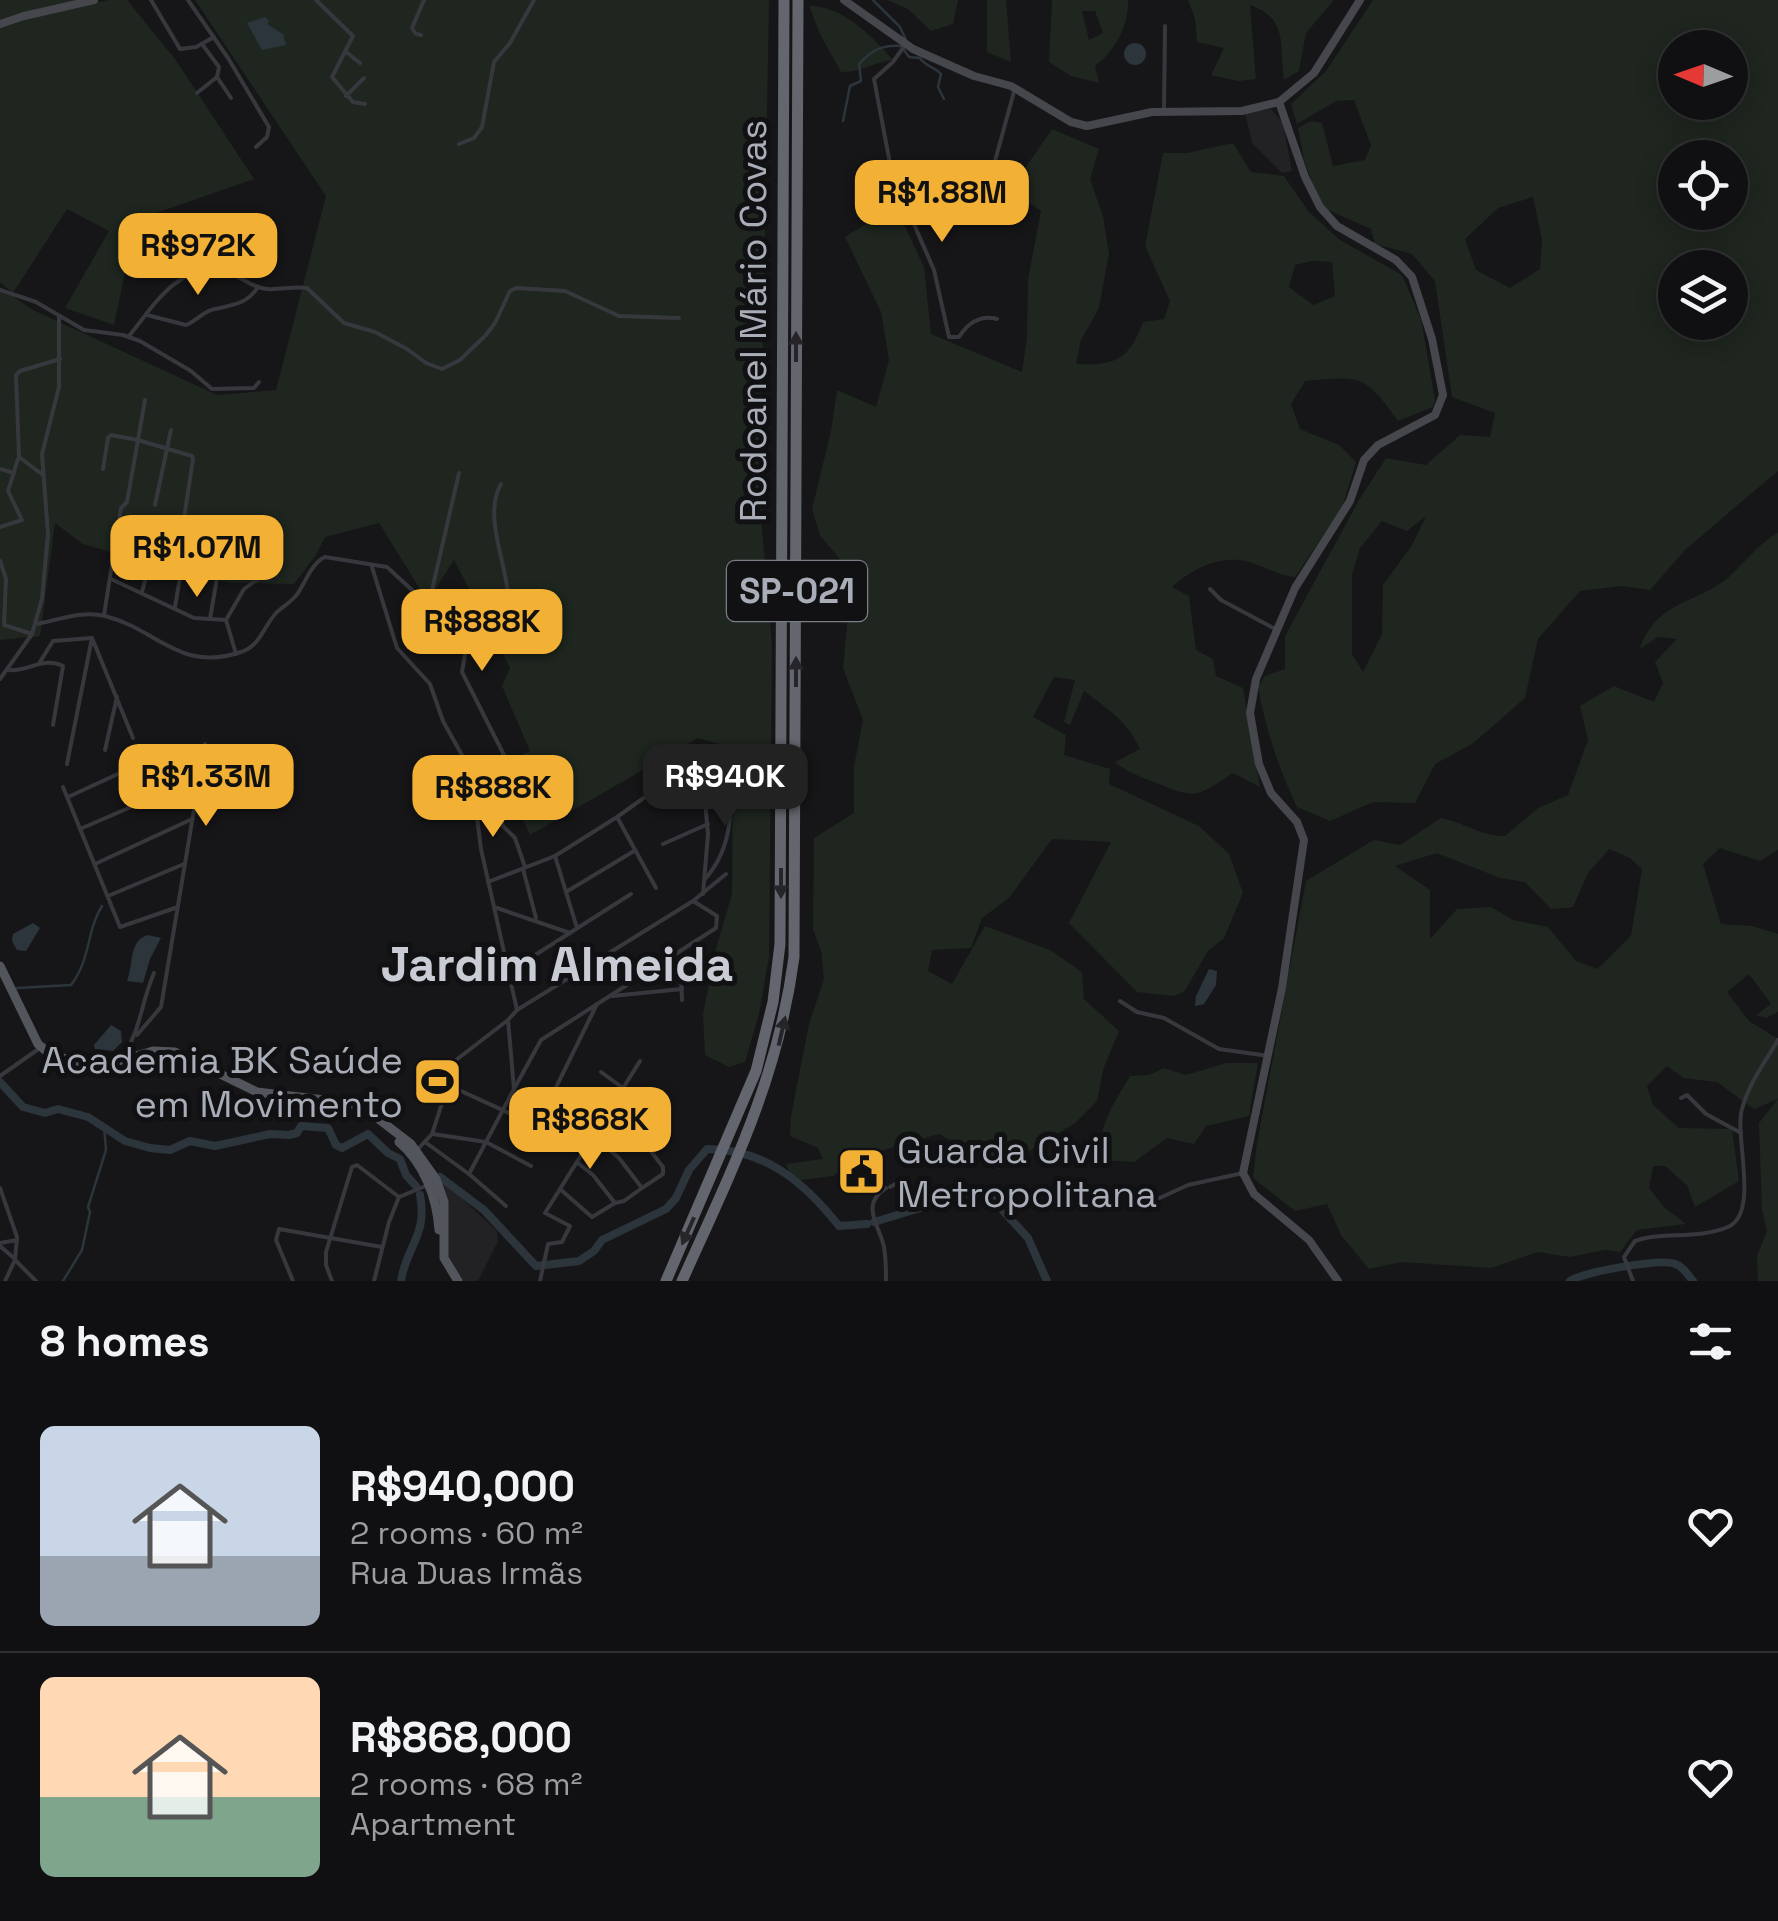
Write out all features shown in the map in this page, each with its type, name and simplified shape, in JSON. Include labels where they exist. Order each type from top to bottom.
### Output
[{"type":"highway","name":"Rodoanel Mário Covas","points":[[666,1281],[738,1118],[766,1038],[780,944],[784,0]]},
{"type":"highway","name":"Rodoanel Mário Covas","points":[[682,1281],[752,1124],[780,1041],[796,926],[798,0]]},
{"type":"main road","points":[[0,966],[38,1049],[52,1056],[101,1066],[159,1050],[183,1054],[257,1092],[350,1104],[367,1110],[420,1149],[438,1200],[442,1264],[455,1281]]},
{"type":"main road","points":[[0,978],[38,1049],[53,1061],[101,1072],[156,1055],[178,1057],[262,1098],[354,1110],[420,1149]]},
{"type":"street","points":[[0,24],[94,0]]},
{"type":"street","points":[[151,0],[180,49],[214,37]]},
{"type":"street","points":[[188,0],[268,127],[268,137],[256,147]]},
{"type":"street","points":[[316,0],[354,36],[332,77],[353,102],[365,104]]},
{"type":"street","points":[[421,35],[412,28],[424,0]]},
{"type":"street","points":[[459,144],[474,138],[482,127],[494,62],[510,43],[534,0]]},
{"type":"street","points":[[844,0],[905,45],[1015,88],[1084,126],[1164,112],[1242,111],[1280,102],[1314,73],[1360,0]]},
{"type":"street","points":[[1164,112],[1166,26]]},
{"type":"street","points":[[202,44],[218,68],[217,77],[230,98]]},
{"type":"street","points":[[905,45],[894,62],[874,80],[892,174],[934,270],[949,336],[954,340],[959,337],[969,323],[997,319]]},
{"type":"street","points":[[346,52],[360,63]]},
{"type":"street","points":[[197,93],[217,77]]},
{"type":"street","points":[[346,96],[364,78]]},
{"type":"street","points":[[892,174],[952,200],[982,208],[1015,88]]},
{"type":"street","points":[[1280,102],[1305,177],[1320,207],[1337,226],[1396,260],[1412,277],[1432,339],[1443,395],[1435,415],[1377,446],[1364,460],[1350,502],[1299,580],[1256,679],[1250,720],[1264,781],[1298,824],[1304,842],[1295,883],[1286,966],[1243,1174],[1254,1194],[1314,1246],[1338,1281]]},
{"type":"street","points":[[129,336],[156,299],[172,286],[210,271],[232,274],[258,287],[307,288],[344,322],[376,332],[442,369],[473,349],[495,323],[510,291],[516,288],[565,290],[619,316],[679,318]]},
{"type":"street","points":[[146,314],[186,325],[210,310],[245,301],[258,287]]},
{"type":"street","points":[[0,290],[36,302],[84,330],[129,336],[178,363],[212,389],[254,388],[259,382]]},
{"type":"street","points":[[0,679],[37,624],[48,534],[44,443],[57,401],[59,316]]},
{"type":"street","points":[[0,527],[22,520],[8,490],[19,458],[16,375],[60,359]]},
{"type":"street","points":[[104,615],[121,508],[127,502],[145,400]]},
{"type":"street","points":[[156,505],[171,430]]},
{"type":"street","points":[[103,469],[112,434],[193,459],[184,519]]},
{"type":"street","points":[[19,458],[43,475]]},
{"type":"street","points":[[0,469],[14,474]]},
{"type":"street","points":[[429,603],[459,472]]},
{"type":"street","points":[[37,624],[104,615],[188,656],[236,654],[249,648],[276,614],[296,598],[317,561],[326,558],[392,570],[429,603],[502,621],[508,609],[508,592],[492,523],[494,499],[501,484]]},
{"type":"street","points":[[224,541],[274,556],[269,571],[244,588],[226,620],[236,654]]},
{"type":"street","points":[[0,560],[6,579],[2,624],[32,634]]},
{"type":"street","points":[[142,592],[148,565]]},
{"type":"street","points":[[371,565],[397,648],[430,684],[443,720],[468,766]]},
{"type":"street","points":[[210,619],[218,572]]},
{"type":"street","points":[[174,608],[180,577]]},
{"type":"street","points":[[111,579],[194,618],[226,620]]},
{"type":"street","points":[[1210,588],[1228,604],[1278,630]]},
{"type":"street","points":[[449,610],[470,625],[462,672],[508,764]]},
{"type":"street","points":[[39,664],[53,642],[92,638]]},
{"type":"street","points":[[92,638],[133,738]]},
{"type":"street","points":[[67,764],[92,638]]},
{"type":"street","points":[[8,670],[57,662],[63,666],[54,726]]},
{"type":"street","points":[[105,750],[117,697]]},
{"type":"street","points":[[119,1063],[136,1035],[162,1007],[205,744]]},
{"type":"street","points":[[488,882],[556,856],[714,748]]},
{"type":"street","points":[[67,798],[172,749]]},
{"type":"street","points":[[704,758],[714,757],[722,764],[730,806],[722,853],[705,879]]},
{"type":"street","points":[[702,894],[708,824],[704,758]]},
{"type":"street","points":[[80,830],[198,778]]},
{"type":"street","points":[[473,785],[488,882],[517,1010]]},
{"type":"street","points":[[63,787],[122,928],[178,908]]},
{"type":"street","points":[[496,805],[503,826],[515,838],[536,920]]},
{"type":"street","points":[[617,817],[656,888]]},
{"type":"street","points":[[95,864],[190,820]]},
{"type":"street","points":[[663,844],[708,824]]},
{"type":"street","points":[[566,892],[634,851]]},
{"type":"street","points":[[556,856],[577,929]]},
{"type":"street","points":[[108,896],[184,864]]},
{"type":"street","points":[[506,1206],[469,1174],[420,1149],[432,1134],[446,1084],[461,1054],[517,1010],[693,901],[726,874]]},
{"type":"street","points":[[510,971],[631,894]]},
{"type":"street","points":[[469,1174],[537,1044],[710,933],[718,924],[717,916],[693,901]]},
{"type":"street","points":[[494,907],[570,933]]},
{"type":"street","points":[[680,952],[682,1000]]},
{"type":"street","points":[[136,1035],[144,996],[154,973]]},
{"type":"street","points":[[611,996],[682,989]]},
{"type":"street","points":[[1120,1001],[1137,1012],[1158,1015],[1219,1050],[1268,1056]]},
{"type":"street","points":[[536,1126],[597,1004]]},
{"type":"street","points":[[508,1020],[514,1089]]},
{"type":"street","points":[[1633,1281],[1625,1265],[1625,1251],[1642,1238],[1696,1234],[1728,1227],[1738,1220],[1744,1202],[1742,1106],[1778,1040]]},
{"type":"street","points":[[0,1076],[38,1049]]},
{"type":"street","points":[[540,1281],[548,1244],[562,1242],[570,1232],[570,1226],[544,1213],[640,1062]]},
{"type":"street","points":[[601,1072],[623,1088]]},
{"type":"street","points":[[446,1084],[548,1131]]},
{"type":"street","points":[[1692,1102],[1741,1132]]},
{"type":"street","points":[[560,1189],[592,1217],[663,1174],[663,1166],[638,1134],[609,1110]]},
{"type":"street","points":[[432,1134],[486,1142],[531,1166]]},
{"type":"street","points":[[593,1136],[619,1158],[642,1188]]},
{"type":"street","points":[[576,1162],[593,1175],[615,1203]]},
{"type":"street","points":[[332,1281],[326,1259],[329,1237],[354,1166],[367,1170],[399,1198]]},
{"type":"street","points":[[1152,1201],[1188,1184],[1243,1174]]},
{"type":"street","points":[[374,1281],[399,1198],[428,1177]]},
{"type":"street","points":[[886,1281],[884,1246],[871,1218],[876,1197],[899,1182]]},
{"type":"street","points":[[0,1188],[17,1240],[15,1259],[5,1281]]},
{"type":"street","points":[[293,1281],[276,1240],[279,1229],[382,1247]]},
{"type":"street","points":[[0,1245],[17,1240]]},
{"type":"street","points":[[0,1245],[36,1281]]},
{"type":"shaded area","points":[[0,0],[79,0],[0,19]]},
{"type":"shaded area","points":[[108,0],[127,0],[175,59],[254,179],[136,220],[114,325],[65,308],[109,231],[67,209],[13,293],[0,282],[0,24]]},
{"type":"shaded area","points":[[195,0],[769,0],[760,504],[772,645],[769,957],[745,1062],[729,1067],[705,1055],[703,1014],[732,894],[733,748],[698,738],[530,835],[498,766],[530,751],[502,686],[510,668],[454,560],[431,596],[420,589],[379,523],[325,537],[294,584],[231,583],[83,544],[55,523],[40,636],[0,640],[0,287],[31,309],[217,395],[276,390],[326,196]]},
{"type":"shaded area","points":[[887,0],[958,0],[953,24],[931,31],[908,9]]},
{"type":"shaded area","points":[[987,0],[1006,0],[1011,62],[987,52]]},
{"type":"shaded area","points":[[1052,0],[1128,0],[1119,37],[1095,66],[1099,83],[1071,76],[1049,62]],"holes":[[[1082,11],[1095,11],[1103,33],[1089,40]]]},
{"type":"shaded area","points":[[1188,0],[1334,0],[1306,33],[1299,71],[1284,80],[1277,26],[1250,5],[1256,79],[1238,81],[1211,75],[1224,48],[1197,42]]},
{"type":"shaded area","points":[[1373,0],[1778,0],[1778,471],[1686,549],[1650,590],[1622,586],[1580,591],[1538,639],[1525,698],[1472,744],[1435,764],[1415,803],[1373,802],[1330,821],[1297,807],[1273,748],[1258,687],[1265,676],[1285,669],[1285,636],[1386,458],[1426,465],[1460,435],[1490,437],[1495,413],[1452,397],[1435,281],[1412,254],[1375,244],[1371,229],[1321,207],[1304,160],[1298,128],[1311,121],[1322,123],[1333,166],[1365,160],[1371,145],[1354,100],[1336,101],[1297,124],[1291,104],[1326,71]],"holes":[[[1533,197],[1542,240],[1540,269],[1510,288],[1476,270],[1465,239],[1498,208]],[[1426,516],[1412,545],[1383,585],[1382,634],[1363,672],[1352,654],[1352,575],[1360,548],[1382,521],[1407,531]]]},
{"type":"shaded area","points":[[809,6],[845,16],[893,60],[841,72]]},
{"type":"shaded area","points":[[265,17],[267,24],[283,34],[286,45],[262,50],[247,23]]},
{"type":"shaded area","points":[[1135,43],[1143,46],[1143,62],[1135,65],[1127,62],[1124,54],[1127,46]]},
{"type":"shaded area","points":[[1271,109],[1283,123],[1292,171],[1282,173],[1252,143],[1245,113]]},
{"type":"shaded area","points":[[1052,129],[1099,149],[1090,179],[1103,216],[1109,254],[1099,308],[1081,340],[1076,364],[1111,362],[1126,353],[1143,322],[1164,319],[1170,301],[1145,246],[1163,153],[1187,153],[1233,143],[1251,172],[1284,176],[1309,212],[1340,240],[1402,275],[1421,319],[1435,400],[1433,407],[1398,421],[1377,394],[1360,382],[1305,381],[1291,404],[1300,429],[1339,445],[1356,462],[1342,508],[1295,577],[1246,561],[1229,560],[1202,567],[1172,587],[1189,596],[1196,650],[1213,659],[1216,676],[1243,688],[1260,787],[1233,773],[1194,794],[1128,771],[1115,762],[1140,749],[1135,739],[1123,723],[1084,691],[1070,725],[1064,722],[1075,680],[1054,677],[1033,717],[1066,735],[1064,755],[1110,769],[1109,784],[1199,826],[1229,854],[1243,893],[1224,938],[1208,951],[1184,992],[1174,996],[1137,992],[1069,923],[1111,842],[1052,839],[1009,898],[982,918],[971,948],[932,950],[928,971],[952,984],[985,926],[1050,950],[1082,972],[1084,999],[1119,1031],[1103,1070],[1097,1101],[1075,1123],[1000,1169],[983,1163],[939,1134],[880,1151],[868,1162],[849,1164],[833,1176],[793,1181],[786,1164],[823,1159],[818,1148],[790,1136],[809,1024],[824,979],[821,951],[813,929],[814,838],[854,813],[854,766],[863,720],[843,668],[848,615],[843,563],[820,535],[812,509],[837,390],[876,407],[889,360],[881,312],[845,237],[895,205],[924,267],[931,334],[1022,372],[1028,279],[1041,211],[1010,190]],"holes":[[[1332,262],[1335,296],[1313,305],[1289,287],[1295,265]]]},
{"type":"shaded area","points":[[1778,533],[1778,850],[1760,861],[1720,848],[1703,864],[1721,924],[1752,926],[1778,934],[1778,1012],[1766,1018],[1756,1015],[1771,1004],[1749,974],[1727,992],[1749,1021],[1778,1039],[1778,1099],[1754,1109],[1717,1082],[1683,1078],[1667,1066],[1647,1086],[1653,1105],[1679,1128],[1732,1129],[1739,1181],[1695,1207],[1687,1185],[1665,1166],[1653,1166],[1649,1188],[1665,1208],[1686,1224],[1637,1230],[1620,1252],[1605,1250],[1570,1257],[1538,1252],[1491,1268],[1401,1262],[1369,1269],[1341,1235],[1327,1204],[1295,1211],[1253,1178],[1306,881],[1374,840],[1400,845],[1441,818],[1505,836],[1538,808],[1568,795],[1588,740],[1580,706],[1614,686],[1654,702],[1663,683],[1655,662],[1677,639],[1658,637],[1640,649],[1647,633],[1667,612],[1730,576]],"holes":[[[1609,849],[1630,858],[1642,869],[1631,936],[1598,969],[1576,961],[1548,927],[1513,920],[1491,907],[1457,909],[1430,939],[1430,890],[1395,866],[1437,853],[1500,878],[1525,882],[1551,909],[1573,907],[1588,873]]]},
{"type":"shaded area","points":[[33,923],[40,928],[26,951],[17,950],[13,934]]},
{"type":"shaded area","points":[[148,935],[161,938],[143,983],[127,981],[134,948]]},
{"type":"shaded area","points":[[1209,969],[1217,971],[1216,985],[1204,1004],[1195,1006],[1196,996]]},
{"type":"shaded area","points":[[111,1025],[121,1031],[122,1042],[113,1051],[95,1049],[94,1045]]},
{"type":"shaded area","points":[[1226,1063],[1258,1063],[1249,1116],[1206,1126],[1194,1144],[1167,1138],[1134,1162],[1100,1160],[1104,1126],[1130,1076],[1149,1075],[1164,1068],[1186,1075]]},
{"type":"shaded area","points":[[1778,1099],[1778,1281],[1758,1281],[1757,1256],[1767,1231],[1762,1210],[1759,1123]]},
{"type":"shaded area","points":[[440,1182],[497,1231],[498,1241],[478,1281],[461,1281],[447,1260]]},
{"type":"waterway","points":[[873,0],[900,27],[906,40]]},
{"type":"waterway","points":[[843,121],[850,86],[861,81],[859,64],[883,47],[901,46],[909,57],[920,58],[939,72],[938,87],[944,99]]},
{"type":"waterway","points":[[17,988],[71,985],[102,906]]},
{"type":"waterway","points":[[0,1082],[23,1107],[45,1113],[58,1109],[88,1117],[125,1141],[150,1148],[170,1150],[190,1141],[215,1146],[270,1134],[289,1135],[297,1133],[301,1126],[328,1128],[336,1145],[342,1148],[368,1134],[400,1159],[416,1186]]},
{"type":"waterway","points":[[63,1281],[82,1250],[88,1207],[106,1150],[104,1126]]},
{"type":"waterway","points":[[440,1177],[484,1210],[536,1266],[579,1261],[602,1240],[666,1209],[676,1198],[689,1170],[707,1149],[747,1155],[782,1171],[812,1195],[839,1226],[867,1224]]},
{"type":"waterway","points":[[874,1222],[983,1189],[1028,1238],[1047,1281]]},
{"type":"waterway","points":[[401,1281],[419,1231],[420,1195]]},
{"type":"waterway","points":[[1570,1281],[1654,1263],[1675,1264],[1693,1281]]},
{"type":"place","name":"Academia BK Saúde em Movimento","points":[[438,1082]]},
{"type":"place","name":"Guarda Civil Metropolitana","points":[[862,1172]]},
{"type":"district","name":"Jardim Almeida","points":[[557,964]]}]
